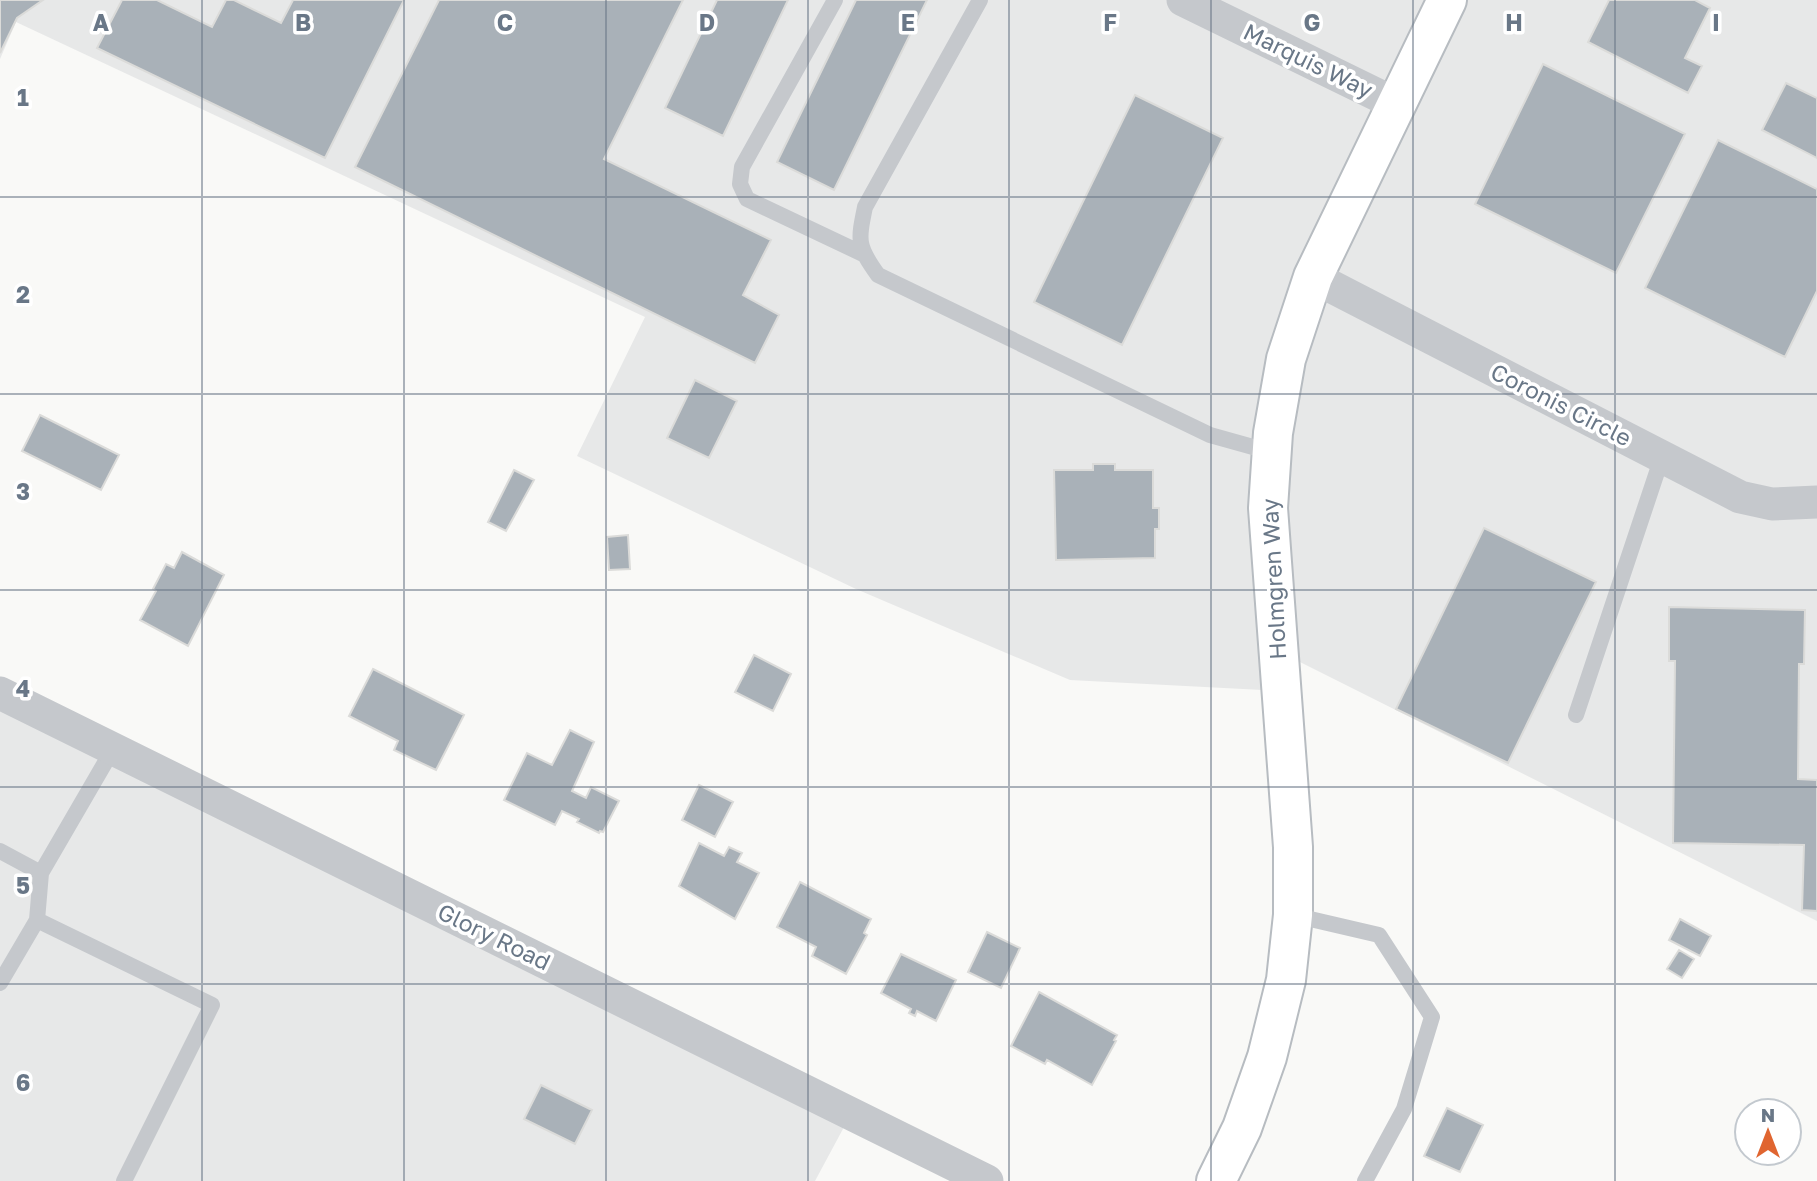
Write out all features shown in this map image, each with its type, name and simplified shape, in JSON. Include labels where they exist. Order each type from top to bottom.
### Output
[{"type":"street","name":"Marquis Way","points":[[1183,0],[1396,104]]},
{"type":"street","name":"Holmgren Way","points":[[1216,1181],[1242,1128],[1267,1057],[1286,979],[1293,915],[1293,847],[1268,508],[1271,452],[1286,359],[1313,277],[1440,5]]},
{"type":"street","name":"Coronis Circle","points":[[1313,277],[1740,497],[1772,504],[1817,502]]},
{"type":"street","name":"Glory Road","points":[[0,693],[987,1181]]},
{"type":"lane","points":[[835,0],[742,167],[740,184],[747,199],[863,254]]},
{"type":"lane","points":[[980,0],[865,207],[859,234],[863,254],[878,275],[1210,435],[1271,452]]},
{"type":"lane","points":[[1576,715],[1662,457]]},
{"type":"lane","points":[[0,983],[37,920],[41,873],[113,749]]},
{"type":"lane","points":[[0,851],[41,873]]},
{"type":"lane","points":[[1293,915],[1379,935],[1432,1017],[1404,1109],[1365,1181]]},
{"type":"lane","points":[[37,920],[212,1005],[124,1181]]},
{"type":"shaded area","points":[[0,0],[1817,0],[1817,921],[1278,651],[1281,691],[1070,680],[856,589],[577,456],[645,317],[16,22],[0,59]]},
{"type":"shaded area","points":[[0,693],[851,1114],[815,1181],[0,1181]]},
{"type":"building","points":[[0,0],[43,0],[17,18],[0,53]]},
{"type":"building","points":[[122,0],[157,0],[212,27],[226,0],[234,0],[281,23],[293,0],[404,0],[325,158],[97,48]]},
{"type":"building","points":[[439,0],[683,0],[604,159],[771,240],[743,295],[779,315],[755,363],[355,167]]},
{"type":"building","points":[[717,0],[788,0],[723,136],[665,108]]},
{"type":"building","points":[[856,0],[927,0],[834,190],[777,162]]},
{"type":"building","points":[[1609,0],[1695,0],[1710,8],[1685,58],[1702,66],[1688,93],[1588,42]]},
{"type":"building","points":[[1543,64],[1685,134],[1616,273],[1475,204]]},
{"type":"building","points":[[1786,83],[1817,98],[1817,158],[1762,130]]},
{"type":"building","points":[[1135,95],[1223,138],[1122,345],[1034,302]]},
{"type":"building","points":[[1718,140],[1817,189],[1817,291],[1785,357],[1645,288]]},
{"type":"building","points":[[695,380],[737,401],[709,458],[667,438]]},
{"type":"building","points":[[40,415],[119,455],[101,490],[22,451]]},
{"type":"building","points":[[1093,464],[1115,464],[1115,470],[1153,470],[1153,508],[1159,508],[1159,529],[1155,529],[1155,558],[1056,560],[1054,470],[1093,470]]},
{"type":"building","points":[[514,470],[534,480],[506,531],[488,522]]},
{"type":"building","points":[[1484,528],[1596,582],[1508,763],[1396,709]]},
{"type":"building","points":[[628,535],[630,569],[609,570],[607,537]]},
{"type":"building","points":[[182,552],[224,575],[188,646],[140,620],[156,591],[153,589],[166,564],[174,568]]},
{"type":"building","points":[[1669,607],[1805,610],[1804,664],[1799,664],[1798,779],[1817,780],[1817,911],[1802,910],[1804,845],[1673,843],[1675,661],[1669,661]]},
{"type":"building","points":[[754,655],[791,674],[773,711],[735,692]]},
{"type":"building","points":[[373,669],[464,715],[436,770],[394,750],[398,741],[349,716]]},
{"type":"building","points":[[570,730],[594,742],[572,791],[586,798],[591,787],[619,801],[603,832],[599,833],[577,822],[579,819],[562,811],[555,825],[504,800],[527,753],[552,765]]},
{"type":"building","points":[[699,785],[733,802],[715,837],[682,820]]},
{"type":"building","points":[[699,843],[724,856],[729,847],[742,853],[737,862],[759,873],[735,919],[679,886]]},
{"type":"building","points":[[800,882],[871,919],[864,933],[867,935],[846,974],[812,956],[816,947],[777,927]]},
{"type":"building","points":[[1680,919],[1711,936],[1700,956],[1669,940]]},
{"type":"building","points":[[987,932],[1020,948],[1001,988],[968,972]]},
{"type":"building","points":[[1679,950],[1694,959],[1682,978],[1667,969]]},
{"type":"building","points":[[901,954],[956,980],[936,1021],[917,1011],[915,1016],[909,1013],[911,1009],[881,993]]},
{"type":"building","points":[[1039,992],[1117,1035],[1092,1085],[1047,1060],[1045,1064],[1011,1046]]},
{"type":"building","points":[[541,1085],[592,1110],[575,1144],[524,1119]]},
{"type":"building","points":[[1447,1108],[1483,1125],[1460,1172],[1424,1156]]}]
